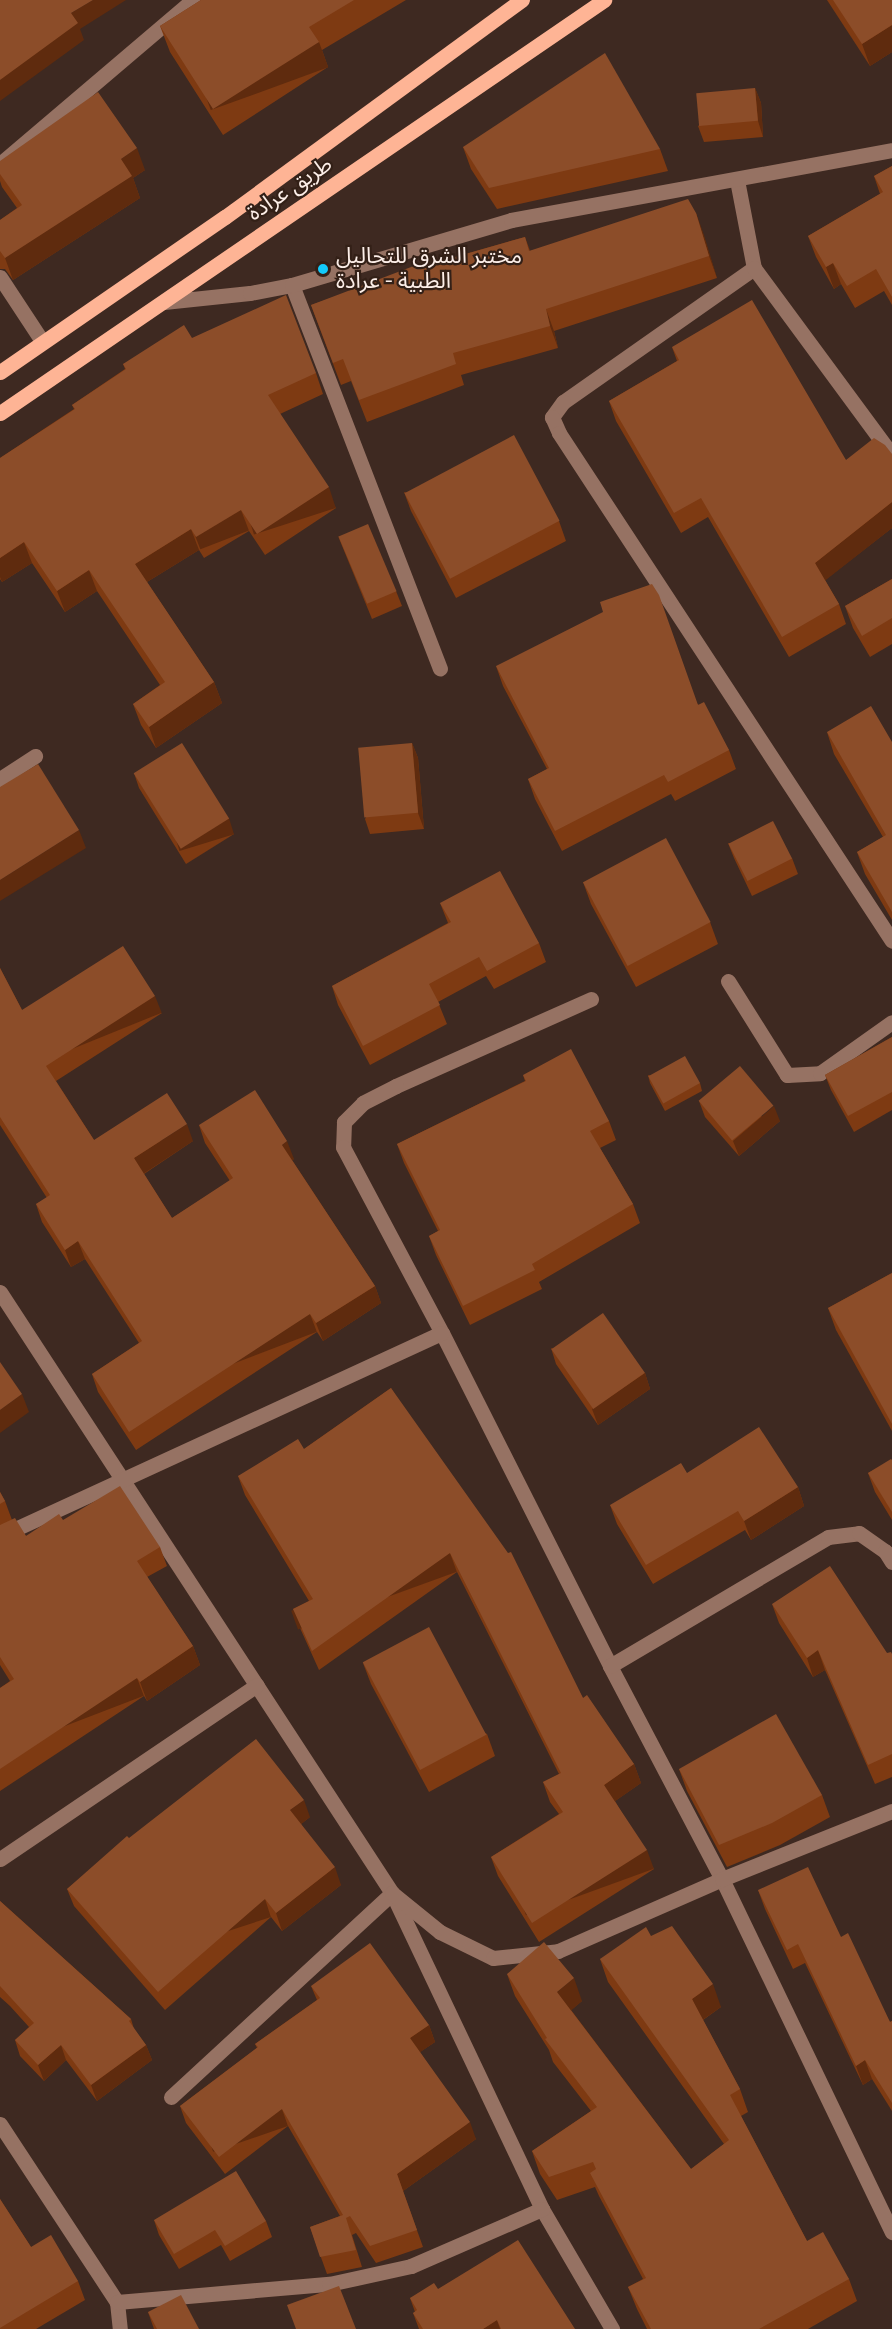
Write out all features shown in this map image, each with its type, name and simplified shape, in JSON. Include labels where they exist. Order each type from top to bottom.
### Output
[{"type":"main road","name":"طريق عرادة","points":[[0,372],[225,217],[522,0]]},
{"type":"main road","name":"طريق عرادة","points":[[0,413],[604,0]]},
{"type":"street","points":[[0,164],[193,0]]},
{"type":"street","points":[[164,302],[250,293],[292,285],[511,220],[892,150]]},
{"type":"street","points":[[737,180],[754,268],[892,455]]},
{"type":"street","points":[[754,268],[563,402],[552,417],[559,433],[892,942]]},
{"type":"street","points":[[0,277],[42,341]]},
{"type":"street","points":[[292,285],[440,668]]},
{"type":"street","points":[[0,779],[35,756]]},
{"type":"street","points":[[728,981],[787,1075],[820,1073],[892,1022]]},
{"type":"street","points":[[591,999],[363,1103],[344,1122],[343,1147],[442,1333],[610,1666],[722,1879],[892,2232]]},
{"type":"street","points":[[0,1292],[392,1893],[542,2209],[612,2329]]},
{"type":"street","points":[[0,1536],[442,1333]]},
{"type":"street","points":[[610,1666],[828,1537],[859,1533],[885,1551],[892,1562]]},
{"type":"street","points":[[0,1859],[257,1685]]},
{"type":"street","points":[[392,1893],[440,1932],[493,1958],[558,1951],[722,1879],[892,1811]]},
{"type":"street","points":[[171,2097],[392,1893]]},
{"type":"street","points":[[0,2124],[117,2302],[120,2329]]},
{"type":"street","points":[[117,2302],[329,2284],[411,2266],[542,2209]]},
{"type":"building","points":[[0,0],[93,0],[71,13],[78,23],[0,80]]},
{"type":"building","points":[[201,0],[354,0],[309,27],[319,42],[213,109],[160,26]]},
{"type":"building","points":[[833,0],[892,0],[892,25],[862,44]]},
{"type":"building","points":[[605,53],[660,149],[489,188],[463,147]]},
{"type":"building","points":[[755,88],[758,121],[699,126],[696,93]]},
{"type":"building","points":[[98,92],[137,148],[121,159],[132,176],[5,258],[0,251],[0,220],[22,205],[0,174],[0,161]]},
{"type":"building","points":[[892,166],[892,297],[876,269],[847,286],[833,263],[826,267],[808,236],[883,192],[874,176]]},
{"type":"building","points":[[688,199],[696,213],[709,256],[546,309],[550,326],[453,353],[456,364],[359,400],[343,359],[333,363],[311,305],[419,264],[420,267],[525,237],[529,251]]},
{"type":"building","points":[[286,295],[316,373],[268,395],[329,487],[257,534],[241,510],[196,537],[191,529],[135,564],[214,682],[149,727],[133,704],[165,682],[89,570],[57,591],[24,542],[0,558],[0,458],[75,409],[72,405],[126,369],[123,364],[184,325],[192,338]]},
{"type":"building","points":[[752,300],[846,460],[874,438],[885,445],[892,454],[892,502],[815,563],[839,604],[782,637],[701,498],[674,513],[609,401],[679,360],[672,347]]},
{"type":"building","points":[[514,435],[560,521],[450,579],[405,493]]},
{"type":"building","points":[[368,524],[397,591],[367,604],[339,537]]},
{"type":"building","points":[[892,579],[892,618],[862,636],[845,606]]},
{"type":"building","points":[[652,584],[659,595],[698,705],[704,702],[729,750],[668,782],[664,775],[555,831],[528,779],[549,768],[496,666],[603,612],[600,602]]},
{"type":"building","points":[[871,706],[892,742],[892,912],[857,852],[886,835],[827,732]]},
{"type":"building","points":[[182,743],[229,818],[181,849],[134,773]]},
{"type":"building","points":[[412,743],[418,813],[364,817],[358,748]]},
{"type":"building","points":[[38,764],[79,830],[0,880],[0,787]]},
{"type":"building","points":[[773,821],[792,858],[748,881],[728,844]]},
{"type":"building","points":[[666,838],[711,922],[628,966],[583,882]]},
{"type":"building","points":[[500,871],[539,943],[487,971],[479,957],[429,984],[440,1005],[363,1046],[332,986],[451,922],[440,903]]},
{"type":"building","points":[[123,946],[155,996],[46,1066],[94,1140],[167,1093],[187,1124],[134,1158],[172,1218],[233,1178],[199,1125],[255,1090],[287,1141],[282,1145],[375,1286],[316,1323],[310,1314],[129,1432],[92,1374],[142,1341],[78,1241],[65,1250],[36,1204],[50,1195],[0,1117],[0,968],[22,1010]]},
{"type":"building","points":[[892,1037],[892,1092],[848,1116],[825,1075]]},
{"type":"building","points":[[571,1049],[609,1121],[590,1131],[633,1204],[532,1264],[535,1270],[463,1306],[429,1236],[440,1230],[397,1144],[526,1081],[523,1075]]},
{"type":"building","points":[[685,1056],[700,1083],[663,1103],[648,1076]]},
{"type":"building","points":[[740,1066],[773,1106],[732,1141],[699,1101]]},
{"type":"building","points":[[892,1273],[892,1424],[828,1308]]},
{"type":"building","points":[[603,1313],[645,1373],[593,1409],[551,1349]]},
{"type":"building","points":[[0,1362],[22,1394],[0,1410]]},
{"type":"building","points":[[391,1388],[508,1553],[511,1552],[583,1698],[587,1695],[634,1764],[604,1785],[647,1850],[532,1923],[491,1857],[563,1812],[543,1782],[561,1773],[450,1553],[312,1651],[293,1609],[313,1599],[238,1476],[298,1439],[304,1449]]},
{"type":"building","points":[[759,1427],[798,1487],[744,1521],[738,1511],[646,1565],[610,1505],[681,1463],[687,1473]]},
{"type":"building","points":[[892,1460],[892,1512],[868,1473]]},
{"type":"building","points":[[120,1486],[160,1547],[137,1561],[193,1646],[140,1682],[137,1678],[0,1769],[0,1688],[14,1679],[0,1657],[0,1525],[15,1518],[26,1536],[59,1514],[63,1520]]},
{"type":"building","points":[[0,1492],[5,1501],[0,1504]]},
{"type":"building","points":[[830,1566],[887,1653],[892,1654],[892,1754],[868,1765],[818,1650],[807,1658],[772,1604]]},
{"type":"building","points":[[429,1627],[486,1735],[420,1770],[363,1662]]},
{"type":"building","points":[[776,1714],[822,1795],[772,1823],[719,1845],[679,1769]]},
{"type":"building","points":[[256,1739],[304,1800],[290,1810],[335,1867],[276,1913],[265,1899],[158,1992],[67,1889],[127,1836],[129,1838]]},
{"type":"building","points":[[808,1867],[841,1937],[848,1933],[890,2022],[892,2021],[892,2103],[865,2060],[856,2066],[798,1944],[787,1950],[758,1890]]},
{"type":"building","points":[[0,1901],[131,2019],[129,2021],[146,2045],[91,2085],[61,2045],[38,2065],[15,2040],[34,2023],[0,1986]]},
{"type":"building","points":[[672,1926],[713,1984],[692,1999],[740,2089],[730,2095],[807,2241],[823,2232],[849,2279],[759,2329],[651,2329],[628,2287],[646,2278],[590,2173],[596,2169],[593,2162],[549,2177],[532,2151],[597,2107],[545,2039],[547,2038],[507,1974],[544,1942],[574,1978],[557,1992],[691,2169],[729,2140],[600,1959],[646,1927],[651,1936]]},
{"type":"building","points":[[370,1943],[429,2025],[410,2038],[470,2122],[397,2174],[417,2230],[370,2246],[350,2216],[346,2218],[356,2250],[320,2257],[310,2227],[343,2215],[282,2109],[219,2157],[180,2106],[258,2047],[255,2044],[320,1998],[311,1986]]},
{"type":"building","points":[[236,2171],[266,2221],[225,2246],[215,2230],[174,2254],[154,2220]]},
{"type":"building","points":[[0,2199],[31,2247],[51,2235],[78,2281],[0,2328]]},
{"type":"building","points":[[518,2240],[575,2329],[501,2329],[497,2320],[483,2329],[423,2329],[413,2313],[417,2310],[410,2298],[434,2283],[438,2289]]},
{"type":"building","points":[[339,2286],[356,2329],[296,2329],[287,2305]]},
{"type":"building","points":[[181,2295],[199,2329],[157,2329],[148,2312]]},
{"type":"place","name":"مختبر الشرق للتحاليل الطبية - عرادة","points":[[323,269]]}]
